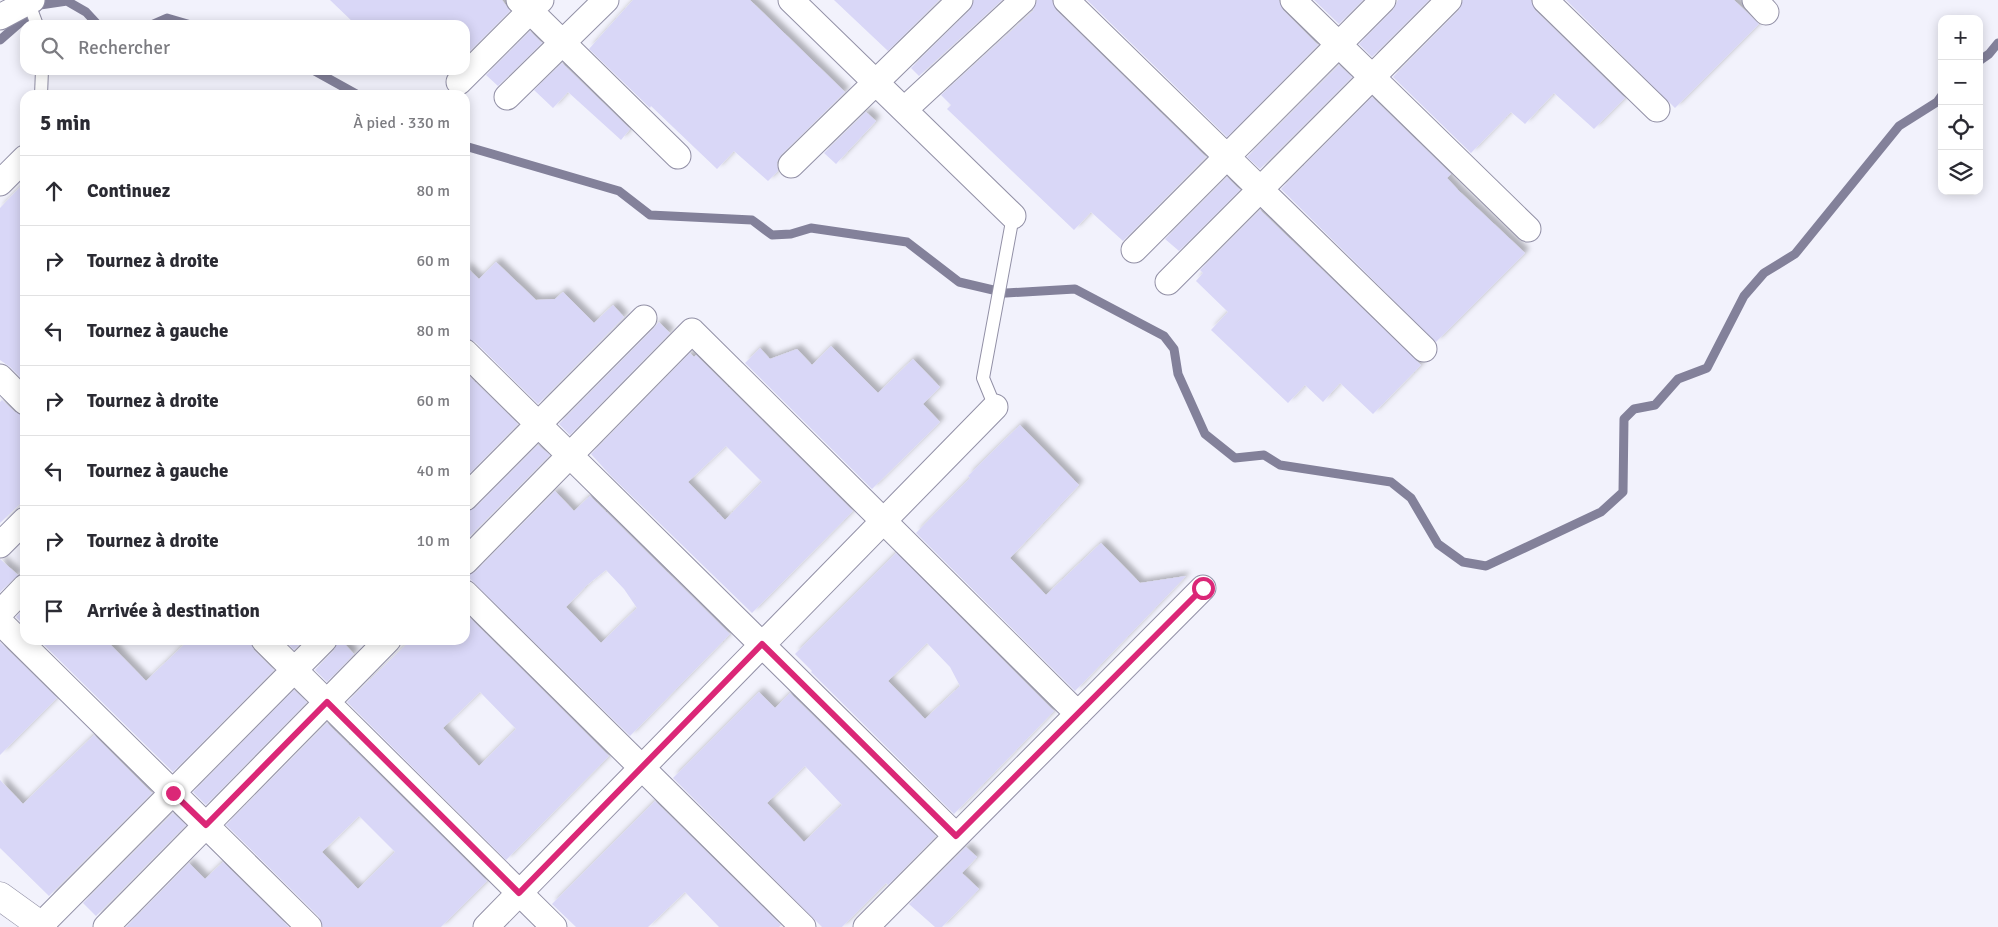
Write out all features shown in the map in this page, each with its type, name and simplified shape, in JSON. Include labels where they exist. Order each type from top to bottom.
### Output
[{"type":"street","points":[[0,17],[29,0]]},
{"type":"street","points":[[507,97],[606,0]]},
{"type":"street","points":[[791,0],[1013,216]]},
{"type":"street","points":[[791,165],[960,0]]},
{"type":"street","points":[[904,110],[1023,0]]},
{"type":"street","points":[[1066,0],[1424,349]]},
{"type":"street","points":[[1293,0],[1528,229]]},
{"type":"street","points":[[1134,250],[1383,0]]},
{"type":"street","points":[[1168,282],[1449,0]]},
{"type":"street","points":[[1545,0],[1656,109]]},
{"type":"street","points":[[470,70],[530,4],[562,42],[678,156]]},
{"type":"street","points":[[459,82],[465,75]]},
{"type":"street","points":[[0,183],[20,162]]},
{"type":"street","points":[[470,493],[644,318]]},
{"type":"street","points":[[470,557],[692,331],[1078,714]]},
{"type":"street","points":[[470,357],[956,836]]},
{"type":"street","points":[[0,377],[20,397]]},
{"type":"street","points":[[486,927],[995,407]]},
{"type":"street","points":[[0,545],[20,525]]},
{"type":"street","points":[[866,927],[1203,588]]},
{"type":"street","points":[[0,613],[20,592]]},
{"type":"street","points":[[470,598],[803,927]]},
{"type":"street","points":[[0,622],[20,642]]},
{"type":"street","points":[[23,645],[308,927]]},
{"type":"street","points":[[269,645],[554,927]]},
{"type":"street","points":[[0,896],[42,926],[319,645]]},
{"type":"street","points":[[106,927],[383,645]]},
{"type":"lane","points":[[29,0],[35,20]]},
{"type":"lane","points":[[41,90],[42,75]]},
{"type":"lane","points":[[995,407],[983,378],[1013,216]]},
{"type":"building","points":[[330,0],[502,0],[510,11],[470,51],[470,20],[351,20]]},
{"type":"building","points":[[633,0],[750,0],[845,92],[781,155],[777,162],[778,171],[768,181],[734,151],[717,169],[589,49]]},
{"type":"building","points":[[834,0],[939,0],[888,51]]},
{"type":"building","points":[[974,0],[1002,0],[919,76],[911,68],[970,10]]},
{"type":"building","points":[[1037,0],[1052,0],[1056,10],[1206,157],[1123,241],[1091,212],[1074,230],[947,109],[951,105],[941,95],[1033,11]]},
{"type":"building","points":[[1087,0],[1279,0],[1283,10],[1318,45],[1227,137]]},
{"type":"building","points":[[1314,0],[1363,0],[1339,24]]},
{"type":"building","points":[[1398,0],[1429,0],[1372,57],[1359,44],[1393,10]]},
{"type":"building","points":[[1463,0],[1531,0],[1535,10],[1625,98],[1594,129],[1554,93],[1525,124],[1511,112],[1471,153],[1393,77],[1459,10]]},
{"type":"building","points":[[1566,0],[1734,0],[1759,24],[1675,108]]},
{"type":"building","points":[[530,31],[542,43],[498,86],[486,75]]},
{"type":"building","points":[[562,63],[630,129],[621,140],[568,92],[553,108],[534,90]]},
{"type":"building","points":[[1339,65],[1352,77],[1260,169],[1247,157]]},
{"type":"building","points":[[1372,97],[1451,174],[1447,178],[1459,191],[1525,253],[1436,342],[1281,189]]},
{"type":"building","points":[[866,112],[876,121],[836,164],[824,153]]},
{"type":"building","points":[[1227,177],[1240,190],[1179,251],[1165,239]]},
{"type":"building","points":[[20,187],[20,377],[0,360],[0,208]]},
{"type":"building","points":[[1260,210],[1421,365],[1373,414],[1340,383],[1323,402],[1305,385],[1288,403],[1211,330],[1228,312],[1196,281],[1203,273],[1200,270]]},
{"type":"building","points":[[496,262],[536,300],[555,299],[563,292],[594,323],[613,305],[624,317],[538,404],[475,342],[470,340],[470,271],[479,279]]},
{"type":"building","points":[[659,322],[670,333],[570,435],[559,424]]},
{"type":"building","points":[[831,346],[878,393],[913,359],[940,387],[923,404],[940,422],[872,489],[745,363],[760,348],[770,359],[797,349],[812,365]]},
{"type":"building","points":[[690,353],[694,357],[696,355],[853,511],[752,613],[611,476],[591,454]],"holes":[[[726,446],[762,482],[725,520],[688,482]]]},
{"type":"building","points":[[470,377],[518,424],[470,473]]},
{"type":"building","points":[[2,400],[20,414],[20,504],[0,523],[0,402]]},
{"type":"building","points":[[1020,425],[1079,485],[1010,558],[1046,595],[1101,543],[1140,583],[1186,576],[1075,691],[916,533],[970,478],[968,476]]},
{"type":"building","points":[[538,445],[550,455],[470,536],[470,510],[475,508]]},
{"type":"building","points":[[555,491],[574,511],[590,496],[730,634],[630,736],[470,579],[470,574],[475,572]],"holes":[[[606,570],[624,589],[637,608],[601,643],[566,607],[587,585]]]},
{"type":"building","points":[[896,553],[1054,711],[954,814],[795,654]],"holes":[[[927,643],[950,667],[960,686],[925,719],[888,681]]]},
{"type":"building","points":[[0,559],[18,575],[0,592]]},
{"type":"building","points":[[20,613],[20,621],[16,617]]},
{"type":"building","points":[[470,618],[609,756],[506,860],[347,702],[406,645],[470,645]],"holes":[[[480,692],[516,729],[479,766],[443,728]]]},
{"type":"building","points":[[0,642],[57,698],[0,755]]},
{"type":"building","points":[[44,645],[111,645],[146,681],[184,645],[252,645],[254,650],[274,670],[173,772]]},
{"type":"building","points":[[289,645],[299,645],[294,650]]},
{"type":"building","points":[[336,645],[346,645],[354,654],[327,682],[315,670],[334,650]]},
{"type":"building","points":[[294,690],[307,702],[206,805],[193,792]]},
{"type":"building","points":[[759,692],[775,708],[790,693],[936,836],[888,885],[886,883],[842,927],[822,927],[673,778]],"holes":[[[805,766],[842,805],[804,842],[767,803]]]},
{"type":"building","points":[[327,723],[487,881],[441,927],[323,927],[319,917],[226,825]],"holes":[[[359,816],[395,852],[358,889],[322,852]]]},
{"type":"building","points":[[94,735],[152,793],[49,896],[0,848],[0,780],[23,804]]},
{"type":"building","points":[[655,801],[781,925],[779,927],[719,927],[685,892],[648,927],[576,927],[552,904]]},
{"type":"building","points":[[173,813],[186,825],[96,916],[83,903]]},
{"type":"building","points":[[966,847],[977,857],[962,873],[979,889],[942,927],[935,927],[909,904]]},
{"type":"building","points":[[223,862],[289,927],[126,927],[189,863],[205,879]]},
{"type":"waterway","points":[[23,20],[40,5],[67,1],[86,12],[93,20]]},
{"type":"waterway","points":[[162,20],[167,18],[174,20]]},
{"type":"waterway","points":[[0,40],[20,22]]},
{"type":"waterway","points":[[1980,60],[1989,54],[1998,43]]},
{"type":"waterway","points":[[322,75],[349,90]]},
{"type":"waterway","points":[[470,147],[619,191],[650,215],[752,220],[772,235],[791,234],[811,228],[907,242],[959,282],[1006,293],[1075,289],[1164,336],[1174,349],[1178,374],[1205,434],[1235,458],[1264,455],[1280,465],[1391,482],[1411,498],[1438,544],[1463,562],[1486,566],[1601,512],[1623,492],[1624,419],[1634,409],[1655,405],[1678,379],[1707,368],[1744,296],[1764,273],[1795,254],[1899,126],[1938,101]]},
{"type":"route","points":[[173,793],[206,825],[327,702],[519,893],[762,644],[956,836],[1203,588]]}]
